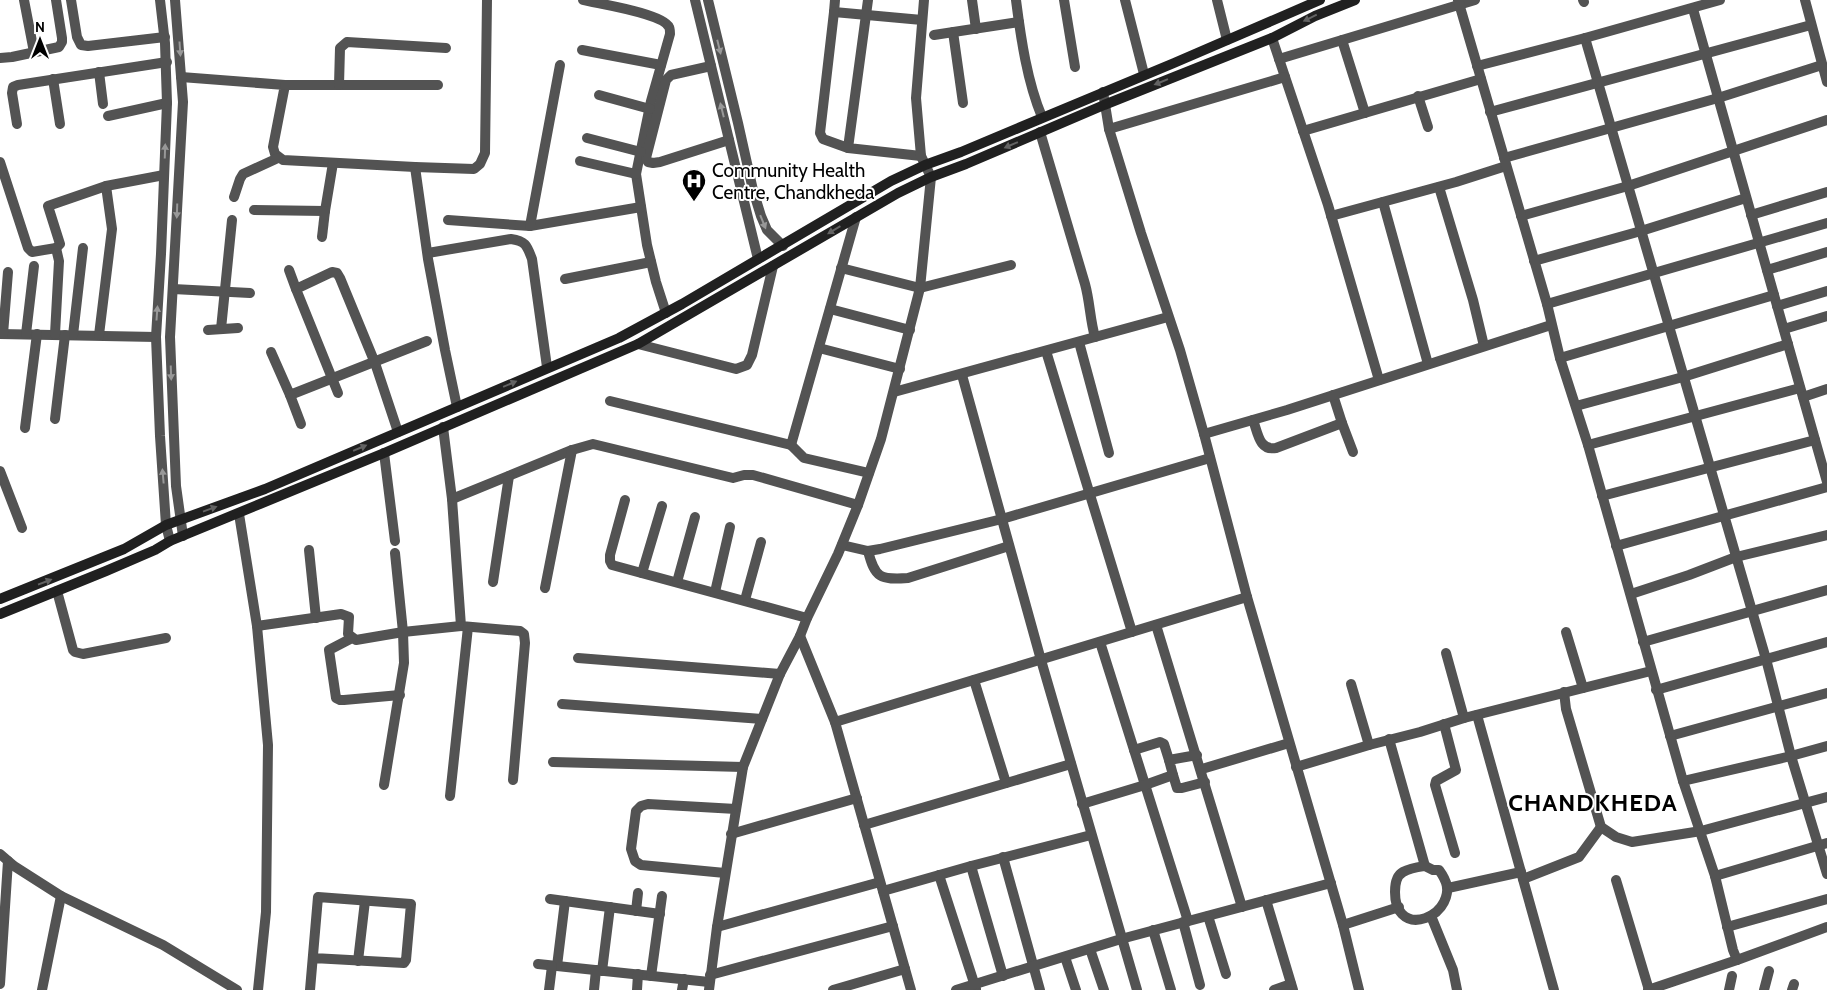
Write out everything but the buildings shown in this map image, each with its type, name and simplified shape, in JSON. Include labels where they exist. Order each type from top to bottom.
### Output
[{"type":"main road","points":[[0,599],[124,549],[166,525],[265,489],[547,367],[619,338],[783,246],[892,181],[923,160],[961,152],[1320,0]]},
{"type":"main road","points":[[0,614],[638,344],[898,193],[931,177],[1272,38],[1315,16],[1355,0]]},
{"type":"street","points":[[24,0],[34,52]]},
{"type":"street","points":[[0,58],[59,47],[62,42],[56,0]]},
{"type":"street","points":[[71,0],[76,37],[81,45],[88,46],[165,37]]},
{"type":"street","points":[[160,0],[167,62],[167,103],[156,337],[166,525],[170,542]]},
{"type":"street","points":[[175,0],[183,102],[170,337],[176,486],[183,536]]},
{"type":"street","points":[[234,196],[243,174],[278,158],[283,160],[333,163],[474,169],[480,164],[485,153],[488,0]]},
{"type":"street","points":[[583,0],[651,15],[668,25],[670,34],[650,109],[636,174],[651,262],[666,313]]},
{"type":"street","points":[[695,0],[758,259]]},
{"type":"street","points":[[708,0],[753,190],[767,230],[783,246]]},
{"type":"street","points":[[835,0],[820,134],[823,139],[848,148],[923,160]]},
{"type":"street","points":[[848,148],[868,0]]},
{"type":"street","points":[[709,982],[716,927],[743,767],[780,674],[800,636],[858,505],[881,439],[920,288],[931,177],[923,160],[916,98],[924,0]]},
{"type":"street","points":[[972,0],[976,29]]},
{"type":"street","points":[[1016,0],[1035,100],[1042,117]]},
{"type":"street","points":[[1064,0],[1075,67]]},
{"type":"street","points":[[1126,0],[1144,74]]},
{"type":"street","points":[[1217,0],[1227,40]]},
{"type":"street","points":[[1279,59],[1458,2],[1475,0]]},
{"type":"street","points":[[1477,66],[1693,9],[1709,2],[1720,0]]},
{"type":"street","points":[[1804,0],[1827,82]]},
{"type":"street","points":[[1458,2],[1547,304],[1560,358],[1588,445],[1631,594],[1656,690],[1683,781],[1715,876],[1727,928],[1737,960]]},
{"type":"street","points":[[1693,9],[1826,475]]},
{"type":"street","points":[[834,12],[922,20]]},
{"type":"street","points":[[934,35],[1019,22]]},
{"type":"street","points":[[1490,112],[1811,25]]},
{"type":"street","points":[[953,32],[963,103]]},
{"type":"street","points":[[1272,38],[1331,216],[1379,380]]},
{"type":"street","points":[[1585,38],[1752,610],[1791,756],[1806,803],[1823,845],[1827,874]]},
{"type":"street","points":[[1342,40],[1365,113]]},
{"type":"street","points":[[339,85],[340,48],[347,42],[446,48]]},
{"type":"street","points":[[582,50],[661,66]]},
{"type":"street","points":[[17,124],[12,93],[13,87],[167,62]]},
{"type":"street","points":[[530,226],[560,65]]},
{"type":"street","points":[[711,66],[671,75],[666,80],[646,158],[648,162],[653,164],[729,140]]},
{"type":"street","points":[[1331,216],[1440,187],[1505,162],[1611,127],[1718,98],[1822,66]]},
{"type":"street","points":[[99,72],[103,104]]},
{"type":"street","points":[[181,77],[285,85],[438,85]]},
{"type":"street","points":[[1109,129],[1285,77]]},
{"type":"street","points":[[53,79],[60,124]]},
{"type":"street","points":[[1303,132],[1418,96],[1481,79]]},
{"type":"street","points":[[278,158],[273,147],[285,85]]},
{"type":"street","points":[[1103,92],[1109,129],[1180,350],[1247,597],[1343,925],[1359,990]]},
{"type":"street","points":[[599,95],[650,109]]},
{"type":"street","points":[[1418,96],[1428,127]]},
{"type":"street","points":[[108,116],[167,103]]},
{"type":"street","points":[[1521,216],[1628,186],[1827,120]]},
{"type":"street","points":[[1040,132],[1086,287],[1095,337]]},
{"type":"street","points":[[587,138],[641,152]]},
{"type":"street","points":[[580,161],[636,174]]},
{"type":"street","points":[[0,162],[29,251],[32,252],[56,248],[60,244],[48,206],[106,186],[164,175]]},
{"type":"street","points":[[322,237],[333,163]]},
{"type":"street","points":[[415,167],[428,256],[445,350],[458,407]]},
{"type":"street","points":[[99,335],[112,229],[106,186]]},
{"type":"street","points":[[1440,187],[1473,300],[1484,346]]},
{"type":"street","points":[[1751,215],[1827,192]]},
{"type":"street","points":[[1534,260],[1641,231],[1746,198]]},
{"type":"street","points":[[1383,202],[1428,364]]},
{"type":"street","points":[[448,220],[530,226],[641,208]]},
{"type":"street","points":[[254,210],[325,211]]},
{"type":"street","points":[[791,445],[856,217]]},
{"type":"street","points":[[221,329],[232,220]]},
{"type":"street","points":[[1547,304],[1827,223]]},
{"type":"street","points":[[428,256],[511,239],[520,240],[526,244],[532,259],[547,367]]},
{"type":"street","points":[[56,248],[59,261],[64,334]]},
{"type":"street","points":[[55,419],[64,334],[83,248]]},
{"type":"street","points":[[428,256],[474,252]]},
{"type":"street","points":[[1767,270],[1827,252]]},
{"type":"street","points":[[564,279],[651,262]]},
{"type":"street","points":[[842,268],[920,288],[1011,265]]},
{"type":"street","points":[[26,334],[34,266]]},
{"type":"street","points":[[638,344],[736,368],[747,364],[752,355],[774,266]]},
{"type":"street","points":[[289,270],[338,393]]},
{"type":"street","points":[[8,272],[1,334],[156,337]]},
{"type":"street","points":[[296,289],[332,272],[337,273],[375,363],[398,432]]},
{"type":"street","points":[[173,289],[250,293]]},
{"type":"street","points":[[1777,306],[1827,291]]},
{"type":"street","points":[[1560,358],[1774,295]]},
{"type":"street","points":[[830,309],[910,330]]},
{"type":"street","points":[[1784,329],[1827,316]]},
{"type":"street","points":[[894,392],[962,375],[1168,317]]},
{"type":"street","points":[[1204,434],[1334,395],[1551,325]]},
{"type":"street","points":[[208,330],[238,328]]},
{"type":"street","points":[[25,428],[38,334]]},
{"type":"street","points":[[290,395],[375,363],[426,341]]},
{"type":"street","points":[[1079,342],[1109,453]]},
{"type":"street","points":[[1576,406],[1684,377],[1788,344]]},
{"type":"street","points":[[819,348],[900,369]]},
{"type":"street","points":[[1046,351],[1132,632]]},
{"type":"street","points":[[271,352],[301,424]]},
{"type":"street","points":[[962,375],[1041,660],[1137,990]]},
{"type":"street","points":[[1588,445],[1695,417],[1802,392],[1827,389]]},
{"type":"street","points":[[1334,395],[1353,452]]},
{"type":"street","points":[[610,401],[791,445],[804,458],[869,474]]},
{"type":"street","points":[[1253,420],[1262,445],[1270,449],[1342,423]]},
{"type":"street","points":[[443,427],[464,627],[450,796]]},
{"type":"street","points":[[1602,496],[1815,440]]},
{"type":"street","points":[[452,499],[572,450],[593,444],[733,478],[744,475],[752,476],[858,505]]},
{"type":"street","points":[[545,588],[572,450]]},
{"type":"street","points":[[384,453],[395,542]]},
{"type":"street","points":[[842,544],[868,551],[1002,519],[1210,458]]},
{"type":"street","points":[[0,471],[22,528]]},
{"type":"street","points":[[493,582],[509,476]]},
{"type":"street","points":[[0,486],[5,497]]},
{"type":"street","points":[[1616,546],[1827,487]]},
{"type":"street","points":[[625,500],[610,561],[612,565],[807,618]]},
{"type":"street","points":[[642,573],[662,506]]},
{"type":"street","points":[[239,514],[257,626],[268,744],[266,912],[258,990]]},
{"type":"street","points":[[677,582],[695,517]]},
{"type":"street","points":[[715,592],[730,527]]},
{"type":"street","points":[[1631,594],[1736,557],[1827,535]]},
{"type":"street","points":[[745,600],[761,542]]},
{"type":"street","points":[[868,551],[874,571],[882,578],[891,580],[908,578],[1009,546]]},
{"type":"street","points":[[309,550],[316,618]]},
{"type":"street","points":[[384,784],[404,663],[403,632],[395,553]]},
{"type":"street","points":[[1642,642],[1827,590]]},
{"type":"street","points":[[57,591],[75,652],[83,654],[166,638]]},
{"type":"street","points":[[835,722],[1247,597]]},
{"type":"street","points":[[257,626],[345,615],[349,617],[348,634],[356,640],[403,632],[464,627],[520,631],[524,634],[525,642],[514,780]]},
{"type":"street","points":[[1156,625],[1202,769],[1242,907]]},
{"type":"street","points":[[1566,632],[1583,688]]},
{"type":"street","points":[[800,636],[835,722],[911,990]]},
{"type":"street","points":[[352,638],[330,650],[336,698],[344,700],[400,695]]},
{"type":"street","points":[[1100,642],[1145,785],[1185,922],[1200,986]]},
{"type":"street","points":[[1656,690],[1827,642]]},
{"type":"street","points":[[1446,653],[1464,718]]},
{"type":"street","points":[[578,658],[780,674]]},
{"type":"street","points":[[1296,767],[1464,718],[1651,671]]},
{"type":"street","points":[[974,680],[1006,783]]},
{"type":"street","points":[[1351,684],[1369,745]]},
{"type":"street","points":[[1564,692],[1566,709],[1601,827],[1616,837],[1632,842],[1701,831],[1827,797]]},
{"type":"street","points":[[1670,736],[1827,693]]},
{"type":"street","points":[[562,704],[762,719]]},
{"type":"street","points":[[1477,715],[1554,990]]},
{"type":"street","points":[[1444,724],[1456,770],[1436,781],[1435,785],[1455,853]]},
{"type":"street","points":[[1389,739],[1425,866]]},
{"type":"street","points":[[1134,750],[1160,742],[1164,744],[1177,788],[1205,782]]},
{"type":"street","points":[[1202,769],[1290,743]]},
{"type":"street","points":[[1683,781],[1827,746]]},
{"type":"street","points":[[1169,760],[1197,755]]},
{"type":"street","points":[[553,762],[743,767]]},
{"type":"street","points":[[864,825],[1071,764]]},
{"type":"street","points":[[1082,804],[1145,785],[1173,774]]},
{"type":"street","points":[[731,834],[857,798]]},
{"type":"street","points":[[725,873],[641,865],[635,861],[632,848],[636,811],[641,806],[648,804],[736,809]]},
{"type":"street","points":[[1448,888],[1522,876],[1579,857],[1601,827]]},
{"type":"street","points":[[716,927],[882,886],[939,875],[1091,835]]},
{"type":"street","points":[[1715,876],[1823,845]]},
{"type":"street","points":[[4,857],[61,896],[163,945],[237,990]]},
{"type":"street","points":[[0,984],[4,857]]},
{"type":"street","points":[[1003,858],[1040,990]]},
{"type":"street","points":[[971,866],[1003,976]]},
{"type":"street","points":[[1425,866],[1433,870],[1440,870],[1448,888],[1443,904],[1438,911],[1425,919],[1413,918],[1401,913],[1398,907],[1395,893],[1397,879],[1402,872],[1425,866]]},
{"type":"street","points":[[939,875],[975,987]]},
{"type":"street","points":[[1616,880],[1648,990],[1827,927]]},
{"type":"street","points":[[956,990],[975,987],[1003,976],[1121,939],[1331,883]]},
{"type":"street","points":[[636,911],[638,893]]},
{"type":"street","points":[[42,990],[61,896]]},
{"type":"street","points":[[651,976],[662,896]]},
{"type":"street","points":[[310,990],[318,897],[411,904],[406,960],[404,963],[313,958]]},
{"type":"street","points":[[550,899],[660,914]]},
{"type":"street","points":[[1727,928],[1827,899]]},
{"type":"street","points":[[1266,900],[1292,987],[1274,990]]},
{"type":"street","points":[[358,961],[365,901]]},
{"type":"street","points":[[549,990],[555,966],[564,901]]},
{"type":"street","points":[[594,990],[610,907]]},
{"type":"street","points":[[1343,925],[1398,907]]},
{"type":"street","points":[[1208,916],[1226,974]]},
{"type":"street","points":[[1431,916],[1453,970],[1457,990]]},
{"type":"street","points":[[538,964],[638,974],[683,985],[709,982],[893,926]]},
{"type":"street","points":[[1153,930],[1171,990]]},
{"type":"street","points":[[1090,948],[1104,990]]},
{"type":"street","points":[[1065,956],[1076,990]]},
{"type":"street","points":[[833,990],[905,969]]},
{"type":"street","points":[[1764,990],[1769,971]]},
{"type":"street","points":[[637,990],[638,974]]},
{"type":"street","points":[[1729,990],[1732,976]]},
{"type":"place","name":"Community Health Centre, Chandkheda","points":[[694,202]]},
{"type":"district","name":"CHANDKHEDA","points":[[1593,802]]}]
